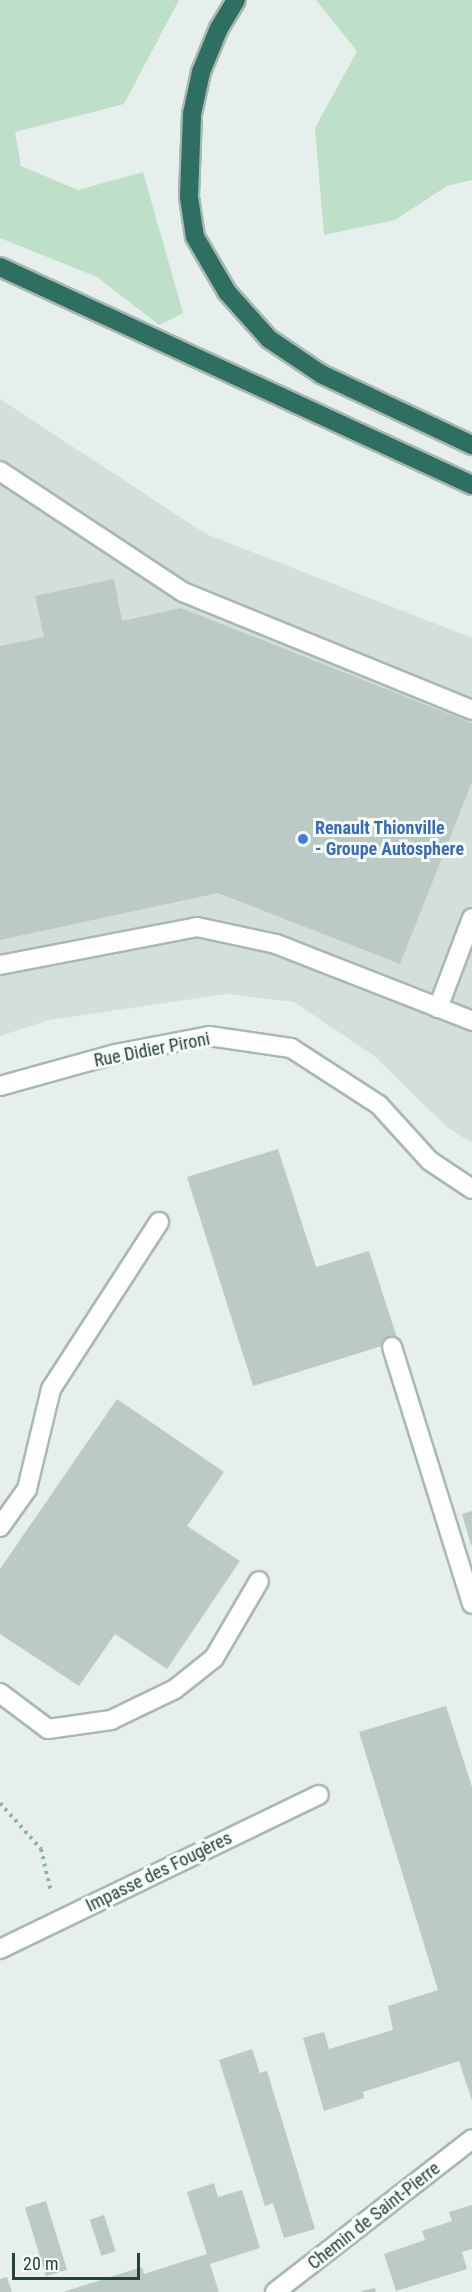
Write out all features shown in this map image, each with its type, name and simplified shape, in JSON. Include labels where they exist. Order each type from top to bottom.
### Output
[{"type":"highway","points":[[236,0],[219,28],[201,72],[192,114],[189,197],[195,237],[227,292],[269,339],[321,374],[472,445]]},
{"type":"highway","points":[[0,267],[472,485]]},
{"type":"street","points":[[0,471],[183,592],[472,710]]},
{"type":"street","points":[[438,1008],[472,918]]},
{"type":"street","points":[[0,965],[197,927],[276,944],[472,1021]]},
{"type":"street","name":"Rue Didier Pironi","points":[[0,1086],[115,1054],[209,1036],[291,1048],[379,1105],[429,1161],[472,1189]]},
{"type":"street","points":[[0,1527],[27,1489],[51,1389],[159,1222]]},
{"type":"street","points":[[392,1347],[472,1604]]},
{"type":"street","points":[[0,1692],[48,1729],[111,1720],[175,1689],[214,1658],[259,1581]]},
{"type":"street","name":"Impasse des Fougères","points":[[0,1949],[319,1795]]},
{"type":"street","name":"Chemin de Saint-Pierre","points":[[275,2292],[472,2139]]},
{"type":"path","points":[[0,1803],[41,1849],[58,1922]]},
{"type":"shaded area","points":[[0,399],[206,534],[472,638],[472,1143],[447,1127],[373,1055],[294,1002],[227,994],[49,1020],[0,1036]]},
{"type":"green space","points":[[0,0],[179,0],[124,104],[15,132],[21,166],[78,190],[143,172],[183,313],[159,325],[97,277],[0,238]]},
{"type":"green space","points":[[316,0],[472,0],[472,180],[447,186],[395,220],[324,235],[315,128],[357,51]]},
{"type":"building","points":[[114,579],[122,621],[181,608],[472,723],[472,782],[400,964],[218,893],[0,940],[0,646],[44,637],[35,596]]},
{"type":"building","points":[[278,1149],[316,1267],[369,1251],[398,1341],[253,1386],[187,1177]]},
{"type":"building","points":[[117,1399],[224,1472],[187,1526],[240,1561],[167,1669],[115,1634],[79,1686],[0,1634],[0,1569]]},
{"type":"building","points":[[472,1511],[472,1545],[471,1545],[462,1514]]},
{"type":"building","points":[[446,1706],[472,1787],[472,2101],[459,2061],[363,2092],[364,2098],[324,2111],[303,2038],[324,2032],[329,2049],[393,2030],[388,2006],[438,1990],[359,1732]]},
{"type":"building","points":[[252,2049],[260,2073],[267,2071],[315,2229],[284,2238],[273,2203],[265,2206],[219,2060]]},
{"type":"building","points":[[214,2183],[218,2197],[242,2190],[260,2248],[210,2264],[219,2292],[63,2292],[142,2267],[144,2274],[207,2254],[187,2192]]},
{"type":"building","points":[[46,2201],[67,2270],[46,2276],[25,2207]]},
{"type":"building","points":[[472,2205],[472,2249],[462,2252],[467,2269],[396,2291],[384,2254],[425,2240],[422,2231],[452,2221],[449,2212]]},
{"type":"building","points":[[104,2215],[116,2251],[101,2256],[90,2220]]},
{"type":"building","points":[[7,2277],[12,2292],[0,2292],[0,2279]]},
{"type":"building","points":[[375,2288],[376,2292],[361,2292],[361,2291]]},
{"type":"place","name":"Renault Thionville - Groupe Autosphere","points":[[303,839]]}]
